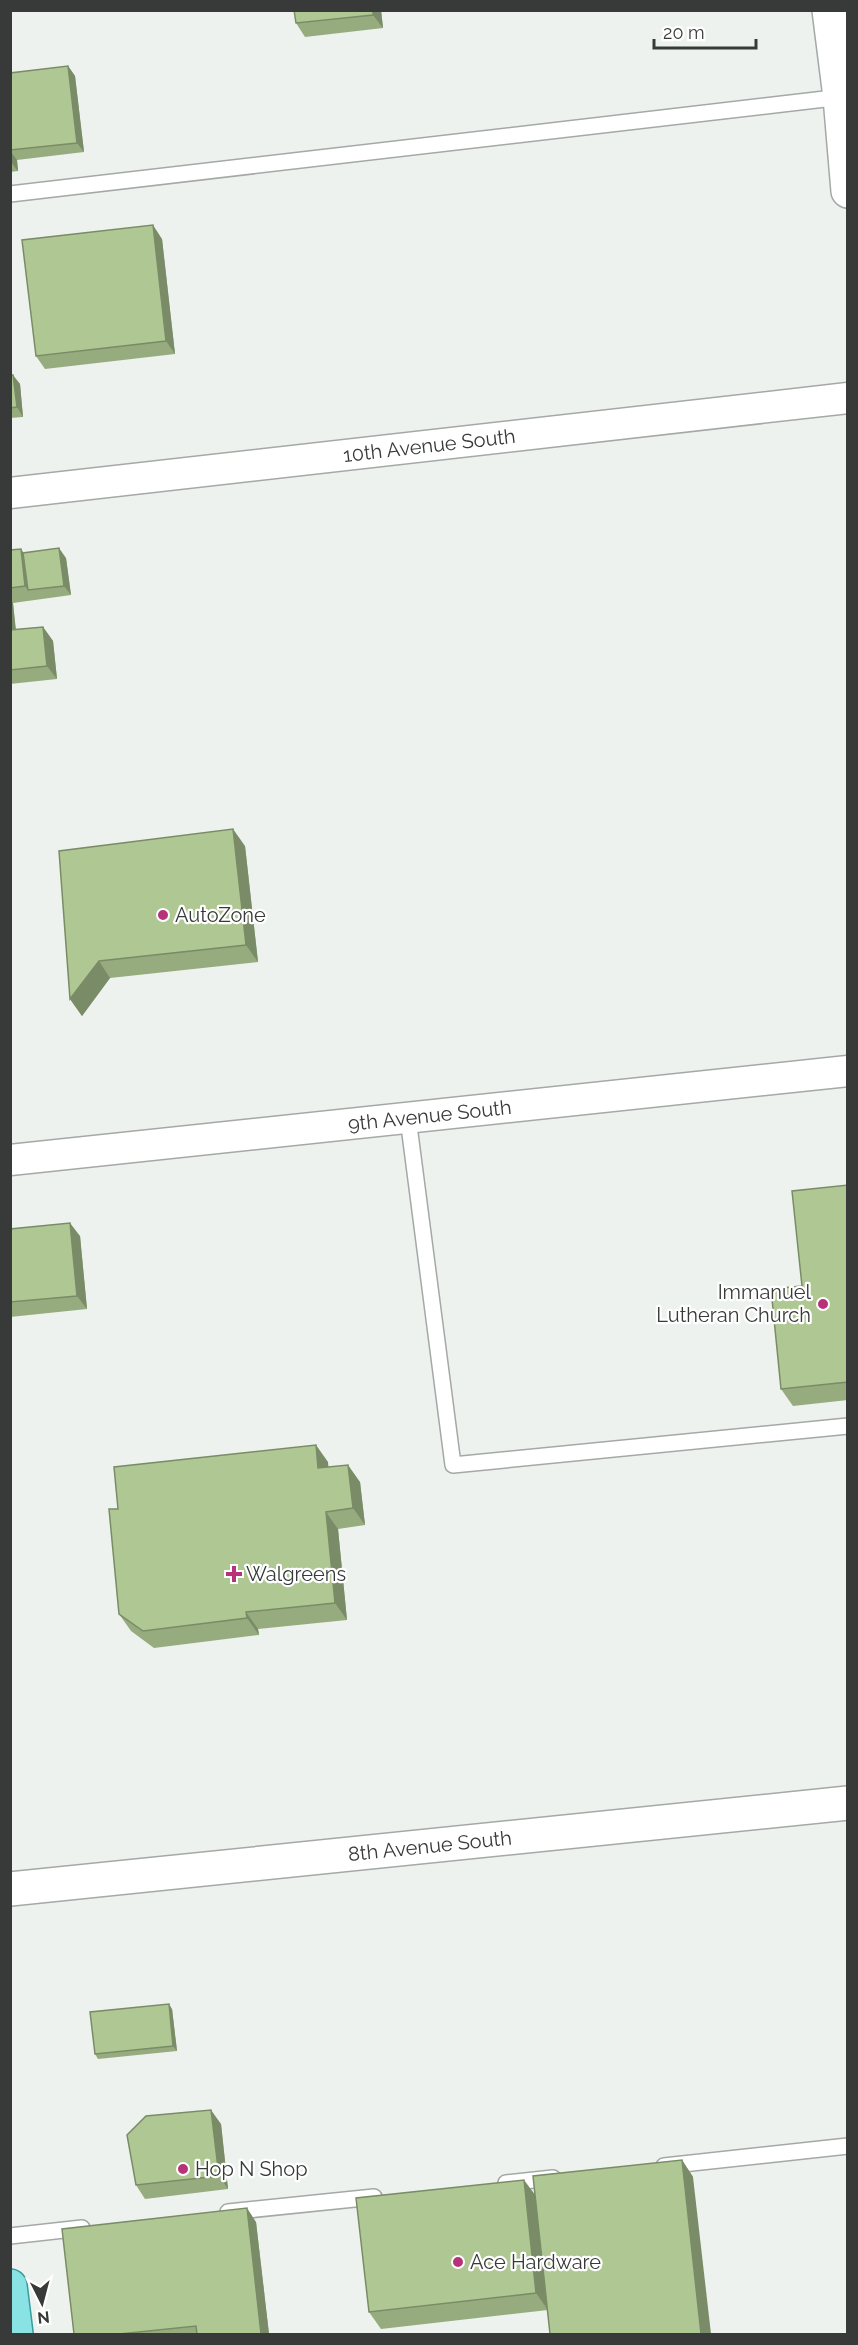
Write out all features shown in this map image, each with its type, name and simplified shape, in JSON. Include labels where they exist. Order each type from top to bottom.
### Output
[{"type":"main road","points":[[10,2286],[16,2334]]},
{"type":"street","points":[[829,10],[844,96],[848,191]]},
{"type":"street","name":"10th Avenue South","points":[[10,494],[848,398]]},
{"type":"street","name":"9th Avenue South","points":[[10,1160],[848,1071]]},
{"type":"street","name":"8th Avenue South","points":[[10,1889],[848,1803]]},
{"type":"lane","points":[[10,194],[844,96]]},
{"type":"lane","points":[[408,1118],[453,1465],[848,1426]]},
{"type":"lane","points":[[647,2168],[848,2146]]},
{"type":"lane","points":[[494,2184],[565,2176]]},
{"type":"lane","points":[[211,2214],[388,2195]]},
{"type":"lane","points":[[10,2236],[93,2227]]},
{"type":"building","points":[[294,10],[373,10],[373,15],[296,23]]},
{"type":"building","points":[[68,66],[77,143],[10,150],[10,73]]},
{"type":"building","points":[[153,225],[166,341],[36,356],[22,240]]},
{"type":"building","points":[[10,375],[13,375],[17,407],[10,408]]},
{"type":"building","points":[[59,548],[64,586],[28,590],[23,553]]},
{"type":"building","points":[[21,549],[25,586],[10,588],[10,550]]},
{"type":"building","points":[[43,627],[47,666],[10,670],[10,630]]},
{"type":"building","name":"AutoZone","points":[[233,829],[246,945],[99,961],[70,999],[59,851]]},
{"type":"building","name":"Immanuel Lutheran Church","points":[[848,1185],[848,1382],[781,1389],[771,1289],[802,1286],[792,1191]]},
{"type":"building","points":[[70,1223],[77,1296],[10,1302],[10,1229]]},
{"type":"building","name":"Walgreens","points":[[316,1445],[318,1468],[348,1465],[353,1508],[326,1512],[335,1603],[246,1612],[247,1618],[143,1631],[119,1614],[109,1509],[118,1509],[114,1467]]},
{"type":"building","points":[[169,2004],[173,2046],[95,2054],[90,2012]]},
{"type":"building","name":"Hop N Shop","points":[[211,2110],[219,2176],[136,2185],[127,2135],[146,2116]]},
{"type":"building","points":[[682,2160],[701,2334],[550,2334],[533,2176]]},
{"type":"building","name":"Ace Hardware","points":[[524,2180],[536,2293],[369,2312],[356,2198]]},
{"type":"building","points":[[247,2208],[261,2334],[197,2334],[196,2326],[119,2334],[74,2334],[62,2229]]},
{"type":"place","name":"AutoZone","points":[[163,915]]},
{"type":"place","name":"Immanuel Lutheran Church","points":[[823,1304]]},
{"type":"place","name":"Walgreens","points":[[234,1574]]},
{"type":"place","name":"Hop N Shop","points":[[183,2169]]},
{"type":"place","name":"Ace Hardware","points":[[458,2262]]}]
